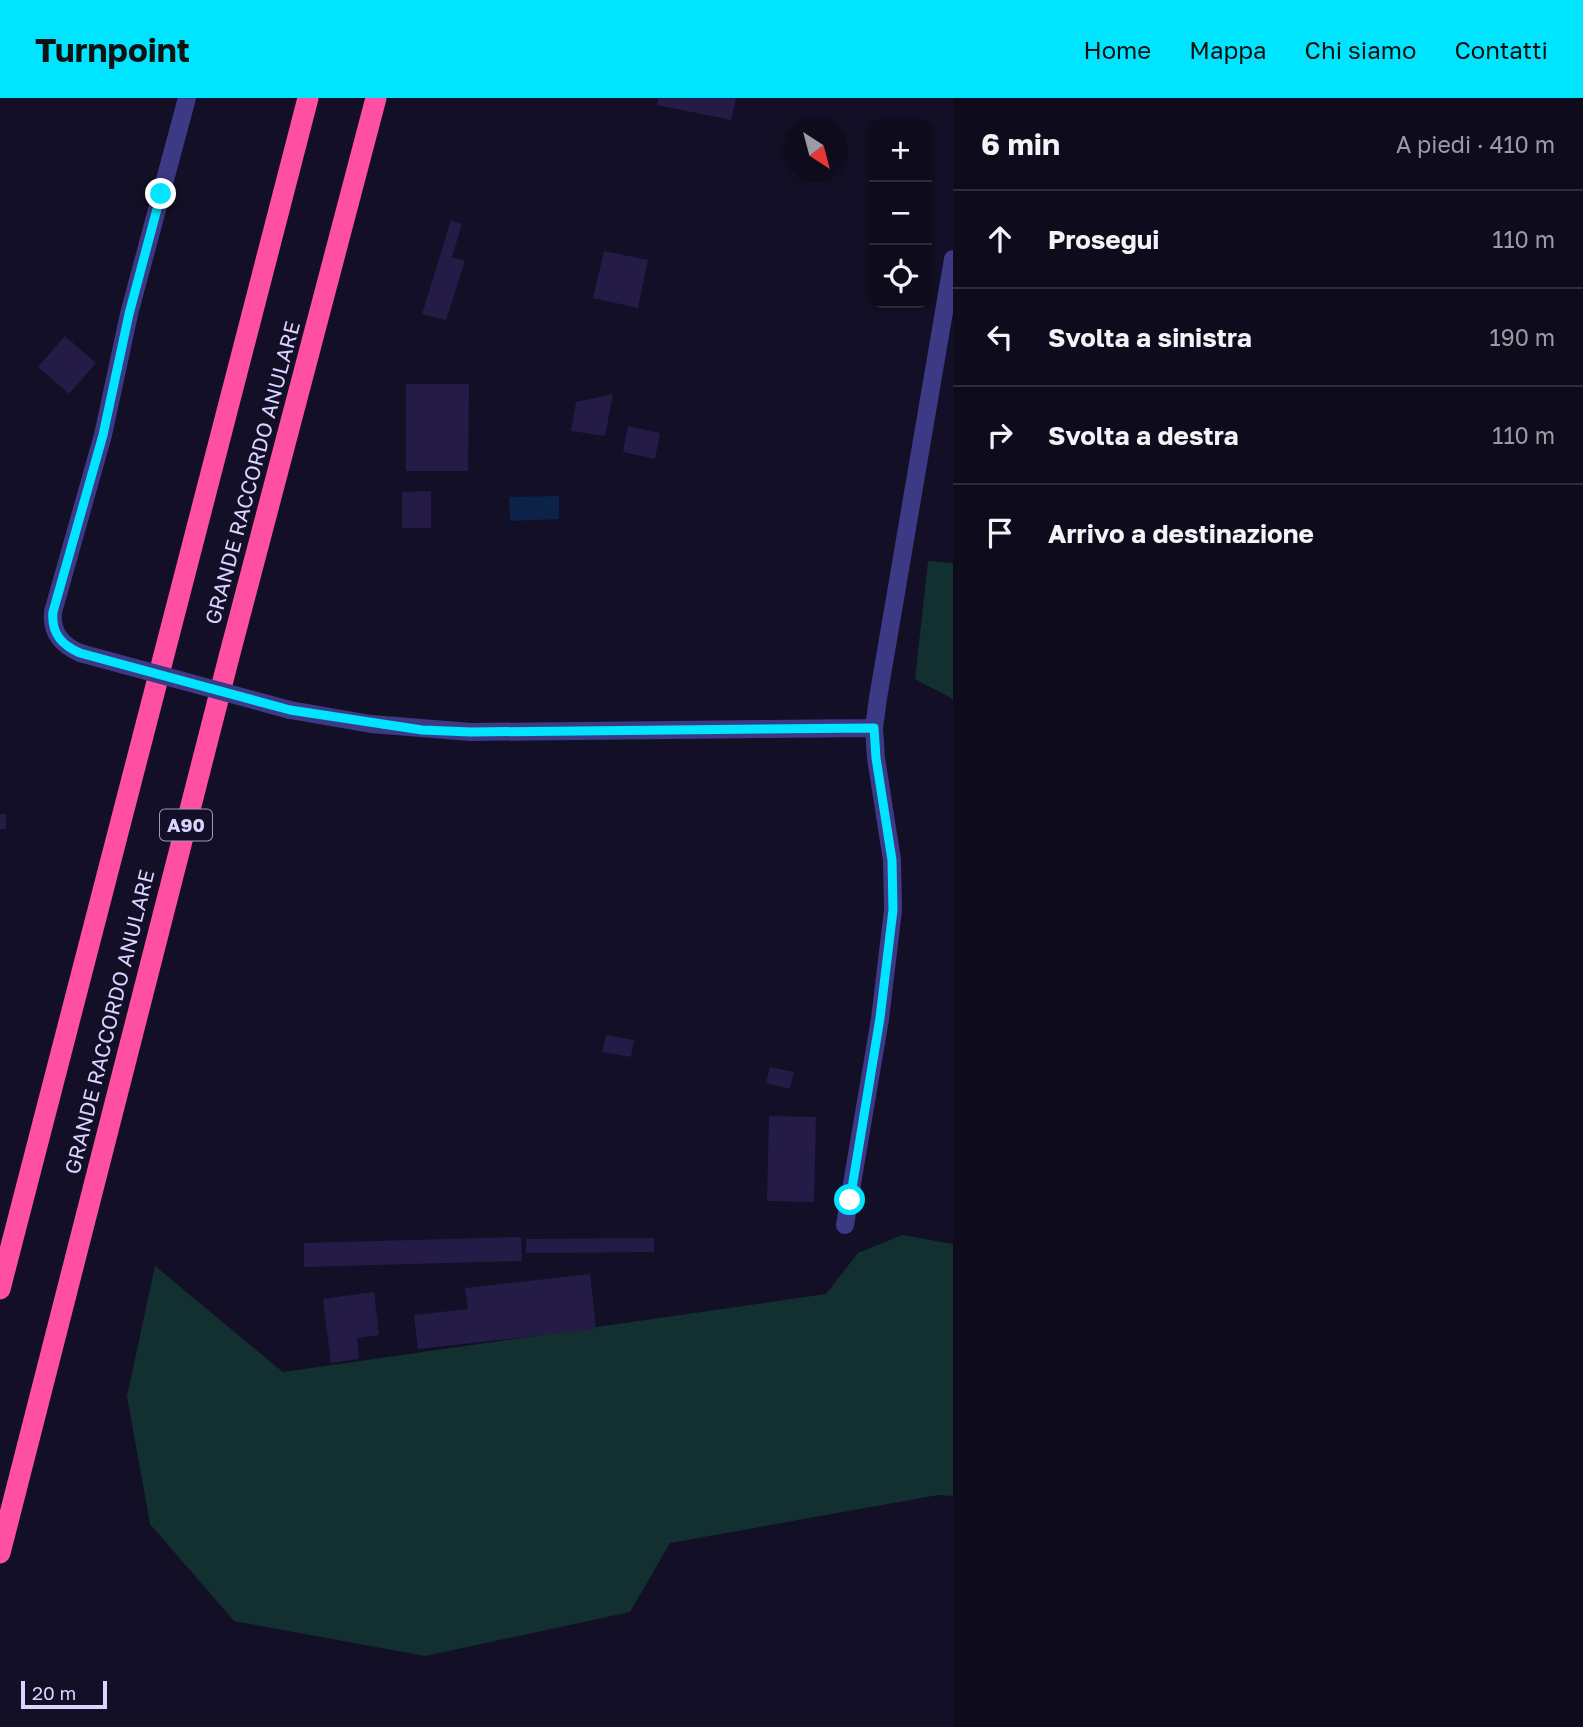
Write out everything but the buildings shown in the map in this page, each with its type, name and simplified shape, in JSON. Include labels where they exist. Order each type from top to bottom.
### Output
[{"type":"highway","name":"GRANDE RACCORDO ANULARE","points":[[0,1289],[307,98]]},
{"type":"highway","name":"GRANDE RACCORDO ANULARE","points":[[0,1553],[229,657],[376,98]]},
{"type":"street","points":[[187,98],[129,314],[103,435],[53,612],[57,637],[67,647],[80,653],[290,710],[384,725],[471,732],[874,728]]},
{"type":"street","points":[[845,1226],[880,1018],[893,910],[892,860],[876,758],[874,728],[877,698],[953,259]]},
{"type":"green space","points":[[928,561],[953,563],[953,699],[915,679]]},
{"type":"green space","points":[[902,1235],[953,1244],[953,1496],[938,1495],[670,1543],[630,1612],[425,1656],[234,1621],[150,1524],[127,1396],[155,1266],[283,1372],[826,1294],[858,1253]]},
{"type":"water","points":[[559,496],[559,519],[510,521],[509,497]]},
{"type":"route","points":[[161,194],[129,314],[103,435],[53,612],[52,620],[57,637],[67,647],[80,653],[290,710],[422,730],[471,732],[874,728],[892,860],[893,910],[880,1018],[850,1200]]}]
